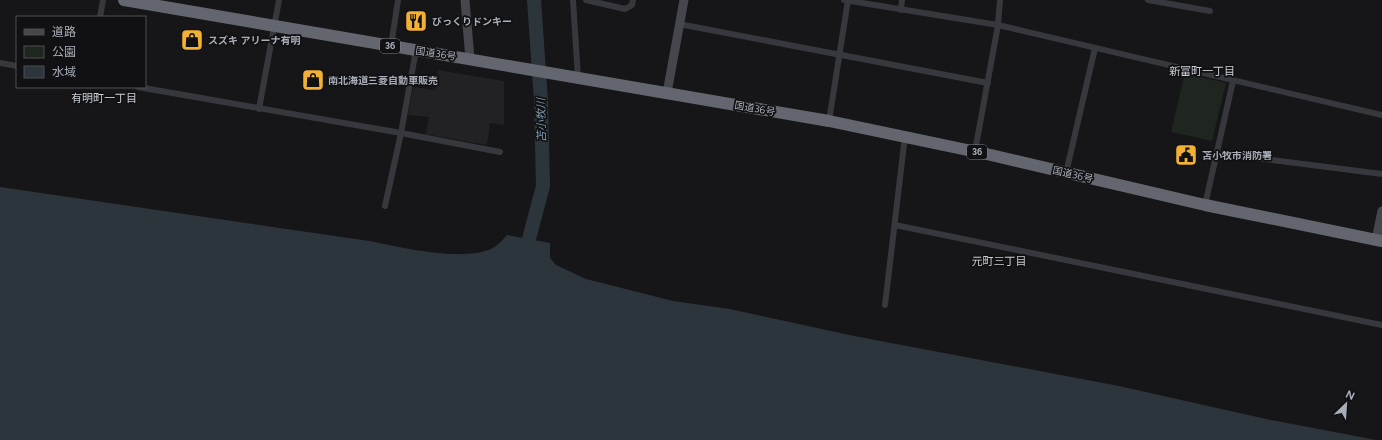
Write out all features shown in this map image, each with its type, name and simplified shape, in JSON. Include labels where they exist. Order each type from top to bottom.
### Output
[{"type":"highway","name":"国道36号","points":[[124,0],[829,121],[975,151],[1205,205],[1379,241]]},
{"type":"street","points":[[100,16],[103,0]]},
{"type":"street","points":[[259,109],[278,0]]},
{"type":"street","points":[[391,46],[398,0]]},
{"type":"street","points":[[465,0],[470,59]]},
{"type":"street","points":[[573,0],[573,77]]},
{"type":"street","points":[[586,0],[625,9],[632,5],[633,0]]},
{"type":"street","points":[[667,93],[684,0]]},
{"type":"street","points":[[829,121],[847,0],[998,25],[1382,115]]},
{"type":"street","points":[[901,10],[902,0]]},
{"type":"street","points":[[975,151],[998,25],[1000,0]]},
{"type":"street","points":[[1148,0],[1210,11]]},
{"type":"street","points":[[679,24],[988,83]]},
{"type":"street","points":[[1066,173],[1095,48]]},
{"type":"street","points":[[385,206],[401,133],[416,50]]},
{"type":"street","points":[[0,62],[16,66]]},
{"type":"street","points":[[1205,205],[1233,81]]},
{"type":"street","points":[[144,88],[401,133],[500,152]]},
{"type":"street","points":[[885,305],[905,136]]},
{"type":"street","points":[[1216,153],[1382,174]]},
{"type":"street","points":[[1379,241],[1382,211]]},
{"type":"street","points":[[895,225],[1382,324]]},
{"type":"shaded area","points":[[438,70],[504,81],[504,125],[490,123],[487,145],[426,134],[429,117],[408,115],[413,87],[435,90]]},
{"type":"green space","points":[[1185,73],[1226,83],[1212,141],[1171,132]]},
{"type":"water","points":[[0,187],[369,241],[413,250],[447,254],[478,253],[491,249],[507,235],[550,243],[550,258],[556,265],[586,279],[673,301],[730,309],[854,336],[1119,386],[1266,419],[1376,440],[0,440]]},
{"type":"waterway","name":"苫小牧川","points":[[529,239],[543,186],[541,101],[534,0]]},
{"type":"place","name":"びっくりドンキー","points":[[416,21]]},
{"type":"place","name":"スズキ アリーナ有明","points":[[192,40]]},
{"type":"place","name":"南北海道三菱自動車販売","points":[[313,80]]},
{"type":"place","name":"苫小牧市消防署","points":[[1186,155]]},
{"type":"district","name":"新富町一丁目","points":[[1202,71]]},
{"type":"district","name":"有明町一丁目","points":[[104,98]]},
{"type":"district","name":"元町三丁目","points":[[999,261]]}]
